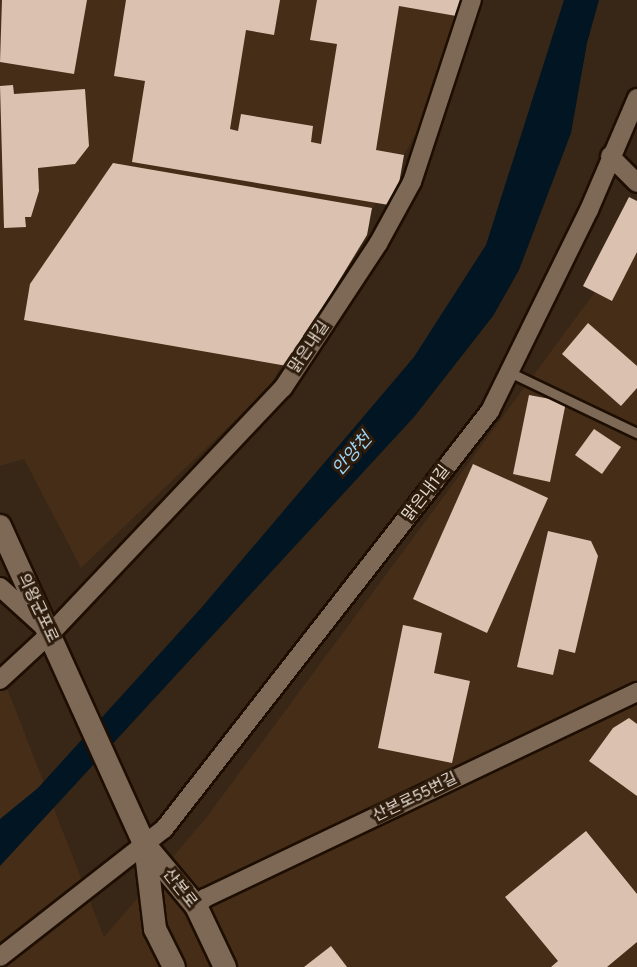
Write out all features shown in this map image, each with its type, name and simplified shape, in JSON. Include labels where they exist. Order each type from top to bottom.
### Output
[{"type":"street","name":"맑은내길","points":[[0,680],[51,633],[283,387],[378,244],[412,182],[472,0]]},
{"type":"street","name":"맑은내1길","points":[[0,957],[164,829],[490,411],[589,210],[610,156],[637,98]]},
{"type":"street","points":[[610,156],[637,183]]},
{"type":"street","name":"의왕군포로","points":[[0,526],[51,633],[136,824]]},
{"type":"street","points":[[0,587],[51,633]]},
{"type":"street","name":"산본로55번길","points":[[196,906],[215,893],[637,692]]},
{"type":"street","name":"산본로","points":[[136,824],[146,845],[196,906],[225,967]]},
{"type":"street","name":"산본로","points":[[146,845],[155,929],[174,967]]},
{"type":"lane","points":[[509,372],[637,433]]},
{"type":"shaded area","points":[[0,0],[460,0],[419,129],[268,389],[81,568],[24,459],[0,466]]},
{"type":"shaded area","points":[[637,235],[637,967],[0,967],[0,670],[104,937],[206,818]]},
{"type":"water","name":"안양천","points":[[564,0],[599,0],[587,43],[571,133],[519,270],[493,316],[414,417],[0,866],[0,819],[38,788],[202,607],[414,357],[486,245]]},
{"type":"building","points":[[2,0],[87,0],[74,74],[0,62]]},
{"type":"building","points":[[126,0],[280,0],[274,35],[246,30],[230,129],[238,131],[241,114],[313,126],[311,142],[321,144],[337,44],[310,40],[317,0],[465,0],[462,17],[399,6],[376,150],[404,155],[395,206],[132,162],[145,81],[114,76]]},
{"type":"building","points":[[13,85],[14,94],[85,89],[89,146],[75,164],[38,168],[39,191],[31,217],[25,217],[26,227],[4,228],[0,86]]},
{"type":"building","points":[[113,163],[372,208],[367,235],[287,366],[24,320],[30,284]]},
{"type":"building","points":[[629,197],[637,201],[637,252],[612,301],[583,286]]},
{"type":"building","points":[[588,323],[637,366],[637,388],[621,406],[562,354]]},
{"type":"building","points":[[529,395],[566,402],[550,482],[513,474]]},
{"type":"building","points":[[594,429],[621,447],[602,474],[575,455]]},
{"type":"building","points":[[473,464],[548,498],[487,633],[413,599]]},
{"type":"building","points":[[548,531],[591,541],[598,556],[575,653],[559,649],[553,675],[517,667]]},
{"type":"building","points":[[403,625],[442,633],[434,673],[470,681],[452,763],[378,748]]},
{"type":"building","points":[[629,718],[637,724],[637,796],[589,761],[613,728]]},
{"type":"building","points":[[586,831],[637,894],[637,942],[607,967],[551,967],[558,961],[505,897]]},
{"type":"building","points":[[331,946],[347,967],[304,967]]}]
